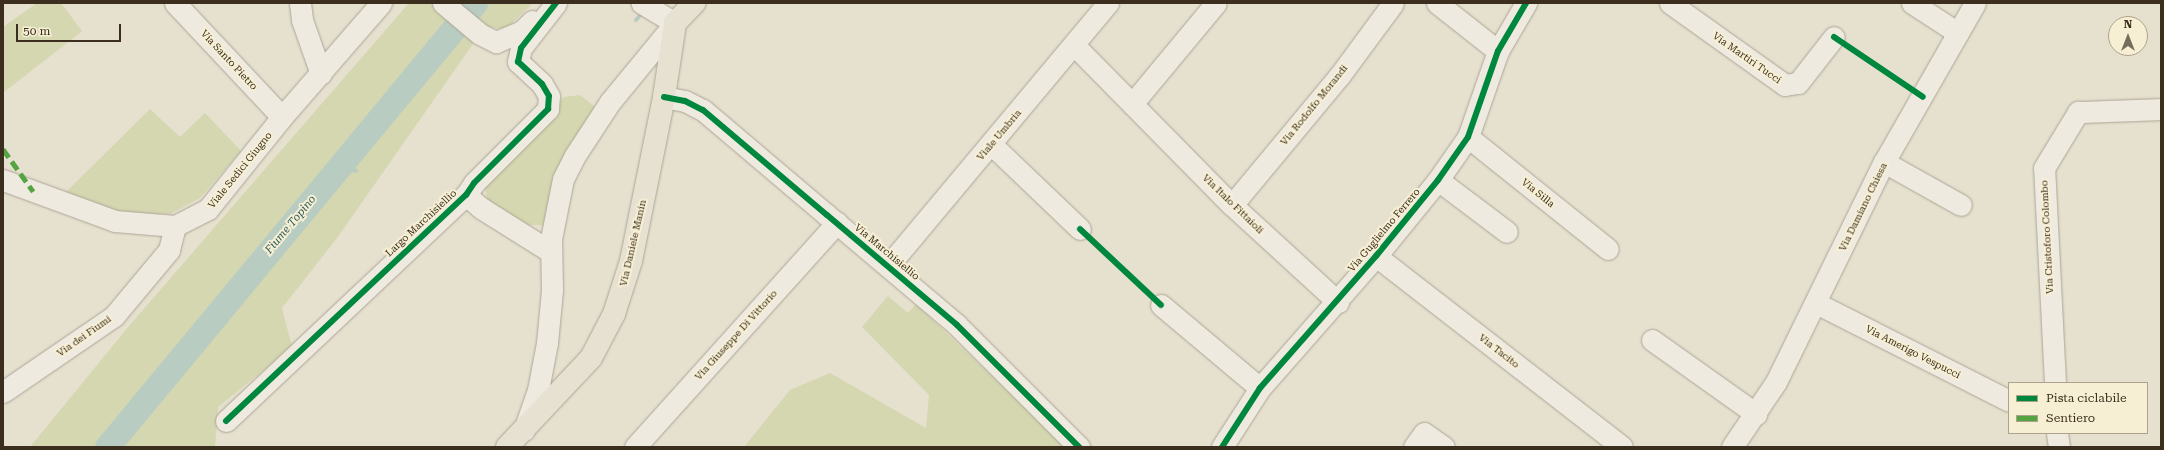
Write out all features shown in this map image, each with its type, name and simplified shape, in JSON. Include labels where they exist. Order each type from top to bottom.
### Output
[{"type":"main road","points":[[664,98],[675,22],[694,3]]},
{"type":"main road","name":"Via Daniele Manin","points":[[507,447],[591,358],[614,314],[630,261],[664,98]]},
{"type":"street","name":"Via Santo Pietro","points":[[175,3],[282,118]]},
{"type":"street","points":[[300,3],[302,20],[321,74]]},
{"type":"street","name":"Viale Sedici Giugno","points":[[175,226],[208,209],[282,118],[381,3]]},
{"type":"street","points":[[443,3],[480,34],[496,42],[522,31],[549,3]]},
{"type":"street","name":"Largo Marchisiellio","points":[[226,421],[466,194],[474,183],[548,109],[549,96],[542,84],[518,62],[524,43],[556,3]]},
{"type":"street","points":[[524,430],[538,390],[547,343],[552,290],[551,252],[554,222],[563,179],[574,157],[610,102],[675,22],[642,3]]},
{"type":"street","name":"Viale Umbria","points":[[888,266],[1075,46],[1108,3]]},
{"type":"street","points":[[1132,104],[1216,3]]},
{"type":"street","name":"Via Rodolfo Morandi","points":[[1232,204],[1340,75],[1393,3]]},
{"type":"street","points":[[1437,3],[1498,51]]},
{"type":"street","name":"Via Guglielmo Ferrero","points":[[1222,447],[1260,388],[1338,302],[1438,180],[1468,137],[1498,51],[1526,3]]},
{"type":"street","name":"Via Martiri Tucci","points":[[1670,3],[1785,85],[1798,83],[1834,37]]},
{"type":"street","points":[[1912,3],[1958,33]]},
{"type":"street","name":"Via Damiano Chiesa","points":[[1732,447],[1756,414],[1776,382],[1816,304],[1884,162],[1975,3]]},
{"type":"street","name":"Via Italo Fittaioli","points":[[1075,46],[1232,204],[1338,302]]},
{"type":"street","name":"Via Marchisiellio","points":[[664,98],[685,101],[702,110],[837,223],[957,325],[1079,447]]},
{"type":"street","name":"Via Cristoforo Colombo","points":[[2054,382],[2044,168],[2078,112],[2161,109]]},
{"type":"street","name":"Via Silla","points":[[1468,137],[1608,249]]},
{"type":"street","points":[[991,144],[1080,229]]},
{"type":"street","points":[[1884,162],[1961,204]]},
{"type":"street","points":[[3,180],[115,221],[175,226]]},
{"type":"street","points":[[1438,180],[1507,232]]},
{"type":"street","name":"Largo Marchisiellio","points":[[466,194],[487,212],[551,252]]},
{"type":"street","name":"Via Giuseppe Di Vittorio","points":[[635,447],[837,223]]},
{"type":"street","name":"Via dei Fiumi","points":[[3,392],[114,316],[169,250],[175,226]]},
{"type":"street","name":"Via Tacito","points":[[1376,256],[1622,447]]},
{"type":"street","name":"Via Amerigo Vespucci","points":[[1816,304],[2008,400]]},
{"type":"street","points":[[1161,305],[1260,388]]},
{"type":"street","points":[[1652,340],[1756,414]]},
{"type":"street","points":[[1414,447],[1424,433],[1444,447]]},
{"type":"street","points":[[2057,434],[2058,447]]},
{"type":"green space","points":[[37,3],[61,3],[82,31],[3,93],[3,27]]},
{"type":"green space","points":[[409,3],[533,3],[514,21],[509,30],[490,27],[475,41],[337,238],[282,308],[292,347],[218,407],[215,447],[30,447],[129,326]]},
{"type":"green space","points":[[580,95],[600,111],[549,225],[525,225],[488,205],[484,179],[564,97]]},
{"type":"green space","points":[[150,109],[180,137],[205,113],[241,151],[200,198],[170,214],[129,215],[65,193]]},
{"type":"green space","points":[[888,296],[908,313],[916,304],[1066,447],[744,447],[790,390],[830,373],[926,428],[929,395],[862,327]]},
{"type":"waterway","name":"Fiume Topino","points":[[107,447],[475,3]]},
{"type":"waterway","points":[[636,20],[643,12]]},
{"type":"waterway","points":[[340,166],[356,171]]},
{"type":"marked path","points":[[3,149],[33,191]]},
{"type":"cycle path","points":[[226,421],[466,195],[474,183],[548,109],[549,96],[542,84],[518,62],[521,48],[556,3]]},
{"type":"cycle path","points":[[1222,447],[1260,388],[1376,256],[1438,180],[1468,137],[1498,51],[1526,3]]},
{"type":"cycle path","points":[[1834,37],[1923,97]]},
{"type":"cycle path","points":[[664,97],[685,101],[703,110],[957,325],[1079,447]]},
{"type":"cycle path","points":[[1080,229],[1161,305]]}]
